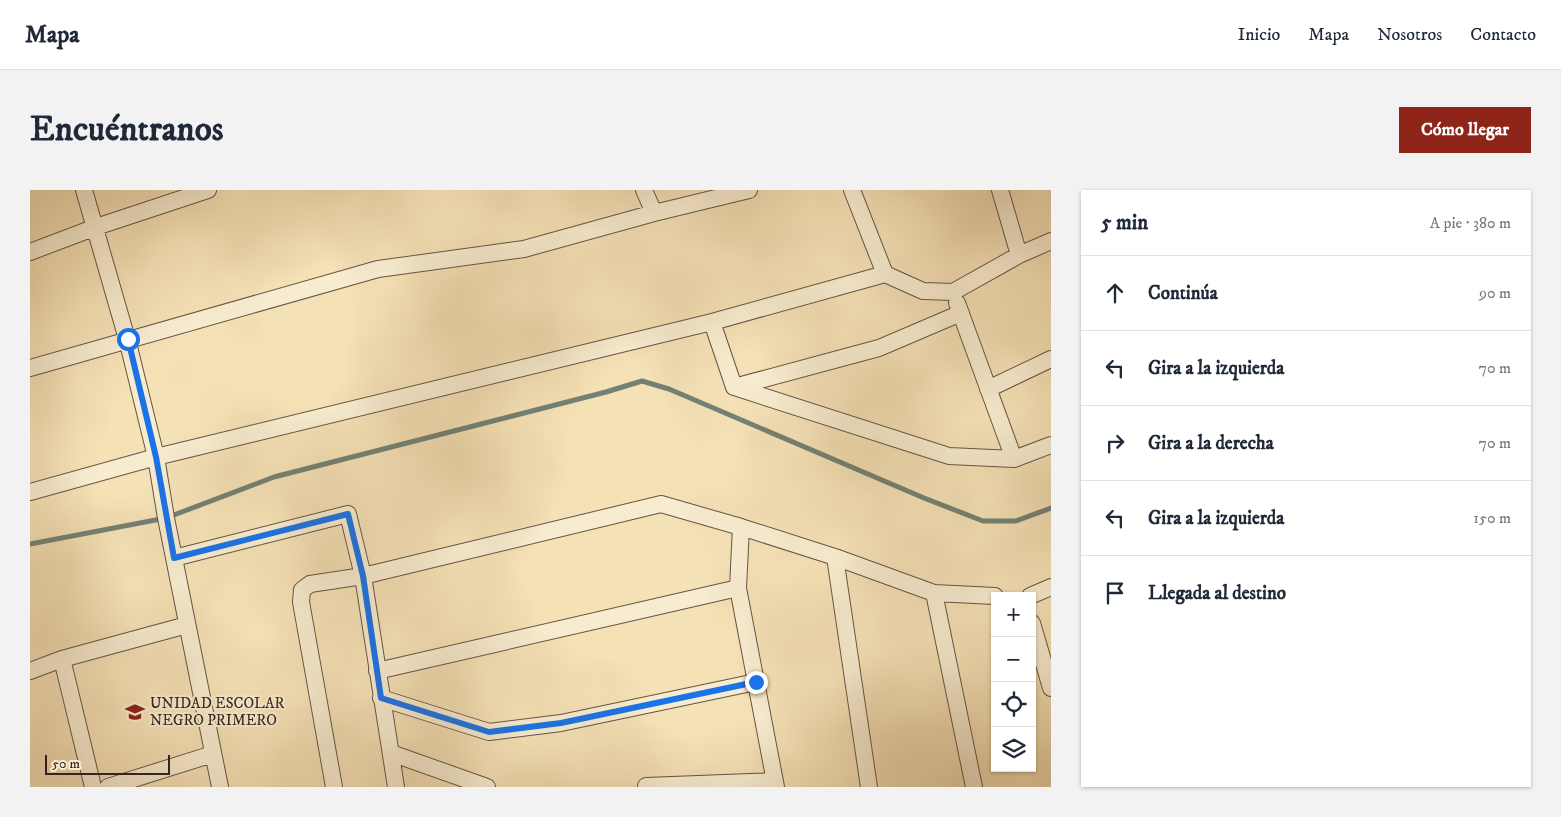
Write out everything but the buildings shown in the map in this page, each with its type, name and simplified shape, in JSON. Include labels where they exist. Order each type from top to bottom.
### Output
[{"type":"street","points":[[84,190],[128,339],[156,457],[174,558],[220,787]]},
{"type":"street","points":[[30,252],[96,227],[208,190]]},
{"type":"street","points":[[644,190],[654,213]]},
{"type":"street","points":[[30,368],[378,269],[524,249],[654,213],[749,190]]},
{"type":"street","points":[[852,190],[886,274]]},
{"type":"street","points":[[1000,190],[1019,255]]},
{"type":"street","points":[[30,492],[156,457],[712,322],[886,274],[923,291],[953,292],[1019,255],[1051,241]]},
{"type":"street","points":[[953,292],[1014,459]]},
{"type":"street","points":[[734,388],[879,348],[960,313]]},
{"type":"street","points":[[712,322],[734,388]]},
{"type":"street","points":[[988,389],[1051,359]]},
{"type":"street","points":[[734,388],[949,456],[1014,459],[1051,446]]},
{"type":"street","points":[[334,787],[301,602],[302,590],[310,584],[363,576],[661,504],[835,557],[934,593],[991,596]]},
{"type":"street","points":[[174,558],[348,514],[363,576],[396,787]]},
{"type":"street","points":[[646,786],[775,784],[738,588],[741,527]]},
{"type":"street","points":[[835,557],[869,787]]},
{"type":"street","points":[[1036,593],[1051,587]]},
{"type":"street","points":[[377,671],[738,588]]},
{"type":"street","points":[[934,593],[974,787]]},
{"type":"street","points":[[30,671],[62,659],[187,625]]},
{"type":"street","points":[[1036,637],[1051,688]]},
{"type":"street","points":[[62,659],[93,787]]},
{"type":"street","points":[[381,698],[489,732],[561,723],[756,682]]},
{"type":"street","points":[[391,753],[487,787]]},
{"type":"street","points":[[108,787],[213,754]]},
{"type":"waterway","points":[[30,544],[166,518],[274,477],[606,392],[642,381],[669,389],[924,498],[983,521],[1016,521],[1051,508]]},
{"type":"place","name":"UNIDAD ESCOLAR NEGRO PRIMERO","points":[[135,712]]},
{"type":"route","points":[[128,339],[156,457],[174,558],[348,514],[363,576],[381,698],[489,732],[561,723],[756,682]]}]
